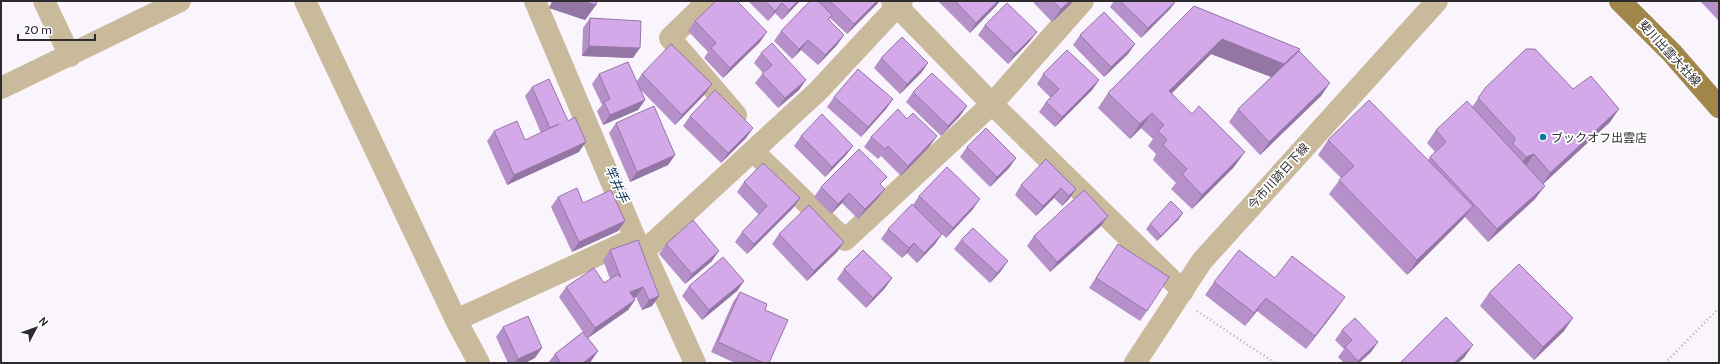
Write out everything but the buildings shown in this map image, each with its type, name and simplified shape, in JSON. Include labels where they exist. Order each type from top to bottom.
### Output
[{"type":"main road","name":"斐川出雲大社線","points":[[1620,1],[1672,53],[1719,107]]},
{"type":"street","points":[[44,1],[70,56]]},
{"type":"street","points":[[1,88],[70,56],[180,1]]},
{"type":"street","points":[[305,1],[456,320],[479,363]]},
{"type":"street","points":[[535,1],[640,244],[695,363]]},
{"type":"street","points":[[708,1],[670,38],[757,147],[845,240],[992,104],[1083,1]]},
{"type":"street","name":"今市川跡日下線","points":[[1134,363],[1181,295],[1202,261],[1437,1]]},
{"type":"street","points":[[456,320],[640,244],[757,147],[818,91],[897,3],[992,104],[1181,295]]},
{"type":"path","points":[[1181,295],[1275,363]]},
{"type":"path","points":[[1665,363],[1719,308]]},
{"type":"place","name":"ブックオフ出雲店","points":[[1543,137]]},
{"type":"water label","name":"竿井手","points":[[617,184]]}]
